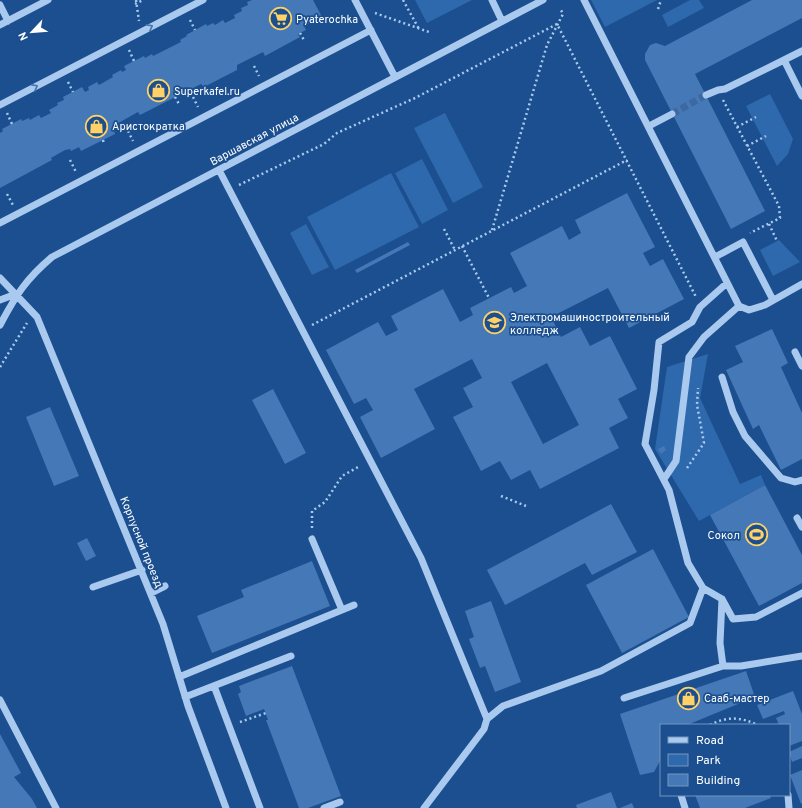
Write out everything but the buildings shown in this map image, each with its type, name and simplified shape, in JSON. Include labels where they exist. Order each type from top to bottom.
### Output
[{"type":"street","points":[[0,25],[48,0]]},
{"type":"street","points":[[0,105],[203,0]]},
{"type":"street","points":[[355,0],[395,78]]},
{"type":"street","points":[[492,0],[502,21]]},
{"type":"street","name":"Варшавская улица","points":[[0,325],[16,294],[34,273],[52,257],[543,0]]},
{"type":"street","points":[[584,0],[739,306],[749,310],[773,300],[802,284]]},
{"type":"street","points":[[0,5],[8,21]]},
{"type":"street","points":[[0,223],[371,30]]},
{"type":"street","points":[[706,96],[718,90],[725,89],[802,51]]},
{"type":"street","points":[[784,60],[802,96]]},
{"type":"street","points":[[649,126],[672,114]]},
{"type":"street","points":[[219,170],[421,558],[487,719]]},
{"type":"street","points":[[715,257],[743,242],[773,300]]},
{"type":"street","name":"Корпусной проезд","points":[[0,278],[37,317],[163,624],[185,697],[226,808]]},
{"type":"street","points":[[727,283],[701,306],[692,322],[659,342],[654,390],[645,444],[669,490],[688,562],[703,588],[722,599],[733,619],[756,616],[802,593]]},
{"type":"street","points":[[0,300],[16,294]]},
{"type":"street","points":[[664,480],[676,461],[689,357],[704,337],[739,306]]},
{"type":"street","points":[[795,352],[802,366]]},
{"type":"street","points":[[722,377],[733,412],[745,436],[781,478],[795,482],[802,480]]},
{"type":"street","points":[[797,518],[802,527]]},
{"type":"street","points":[[312,539],[342,610]]},
{"type":"street","points":[[93,588],[142,570]]},
{"type":"street","points":[[151,593],[165,586]]},
{"type":"street","points":[[424,808],[484,728],[487,719],[502,706],[601,671],[690,623],[703,588]]},
{"type":"street","points":[[722,599],[720,643],[723,666]]},
{"type":"street","points":[[179,677],[354,605]]},
{"type":"street","points":[[185,697],[291,656]]},
{"type":"street","points":[[624,698],[723,666],[741,666],[802,656]]},
{"type":"street","points":[[214,686],[260,808]]},
{"type":"street","points":[[0,700],[56,808]]},
{"type":"street","points":[[681,796],[685,808]]},
{"type":"street","points":[[788,796],[789,808]]},
{"type":"street","points":[[324,808],[340,802]]},
{"type":"path","points":[[135,4],[143,0]]},
{"type":"path","points":[[403,0],[420,29]]},
{"type":"path","points":[[658,9],[661,0]]},
{"type":"path","points":[[359,7],[429,32]]},
{"type":"path","points":[[492,231],[547,45],[563,14],[560,8]]},
{"type":"path","points":[[190,20],[195,30]]},
{"type":"path","points":[[557,24],[701,306]]},
{"type":"path","points":[[230,190],[324,144],[337,134],[415,98],[557,24]]},
{"type":"path","points":[[300,33],[304,40]]},
{"type":"path","points":[[129,51],[134,61]]},
{"type":"path","points":[[68,82],[73,92]]},
{"type":"path","points":[[725,89],[722,99],[779,206],[780,218],[744,235]]},
{"type":"path","points":[[175,97],[179,104]]},
{"type":"path","points":[[7,113],[12,124]]},
{"type":"path","points":[[737,127],[756,117]]},
{"type":"path","points":[[747,146],[766,136]]},
{"type":"path","points":[[103,140],[104,144]]},
{"type":"path","points":[[302,331],[627,160]]},
{"type":"path","points":[[769,224],[777,241]]},
{"type":"path","points":[[444,228],[455,250]]},
{"type":"path","points":[[462,246],[489,298]]},
{"type":"path","points":[[0,367],[28,322]]},
{"type":"path","points":[[684,472],[704,443],[697,405],[698,384]]},
{"type":"path","points":[[312,539],[312,511],[325,502],[342,476],[370,460]]},
{"type":"path","points":[[501,496],[526,506]]},
{"type":"path","points":[[245,720],[266,713]]},
{"type":"path","points":[[712,724],[719,720],[736,717],[755,724]]},
{"type":"green space","points":[[415,0],[472,0],[427,23]]},
{"type":"green space","points":[[591,0],[657,0],[605,27]]},
{"type":"green space","points":[[690,0],[699,0],[704,8],[668,27],[662,15]]},
{"type":"green space","points":[[770,94],[793,139],[788,154],[777,166],[746,106]]},
{"type":"green space","points":[[445,113],[483,187],[453,203],[414,128]]},
{"type":"green space","points":[[422,159],[448,210],[422,224],[395,173]]},
{"type":"green space","points":[[391,173],[419,227],[335,270],[307,217]]},
{"type":"green space","points":[[306,224],[329,267],[312,275],[290,233]]},
{"type":"green space","points":[[779,240],[800,262],[773,276],[760,250]]},
{"type":"green space","points":[[708,354],[700,398],[740,484],[761,475],[765,485],[699,521],[655,449],[667,367]]},
{"type":"tunnel","points":[[672,114],[706,95]]},
{"type":"place","name":"Pyaterochka","points":[[280,19]]},
{"type":"place","name":"Superkafel.ru","points":[[159,91]]},
{"type":"place","name":"Аристократка","points":[[96,126]]},
{"type":"place","name":"Электромашиностроительный колледж","points":[[494,323]]},
{"type":"place","name":"Сокол","points":[[756,535]]},
{"type":"place","name":"Сааб-мастер","points":[[689,698]]}]
